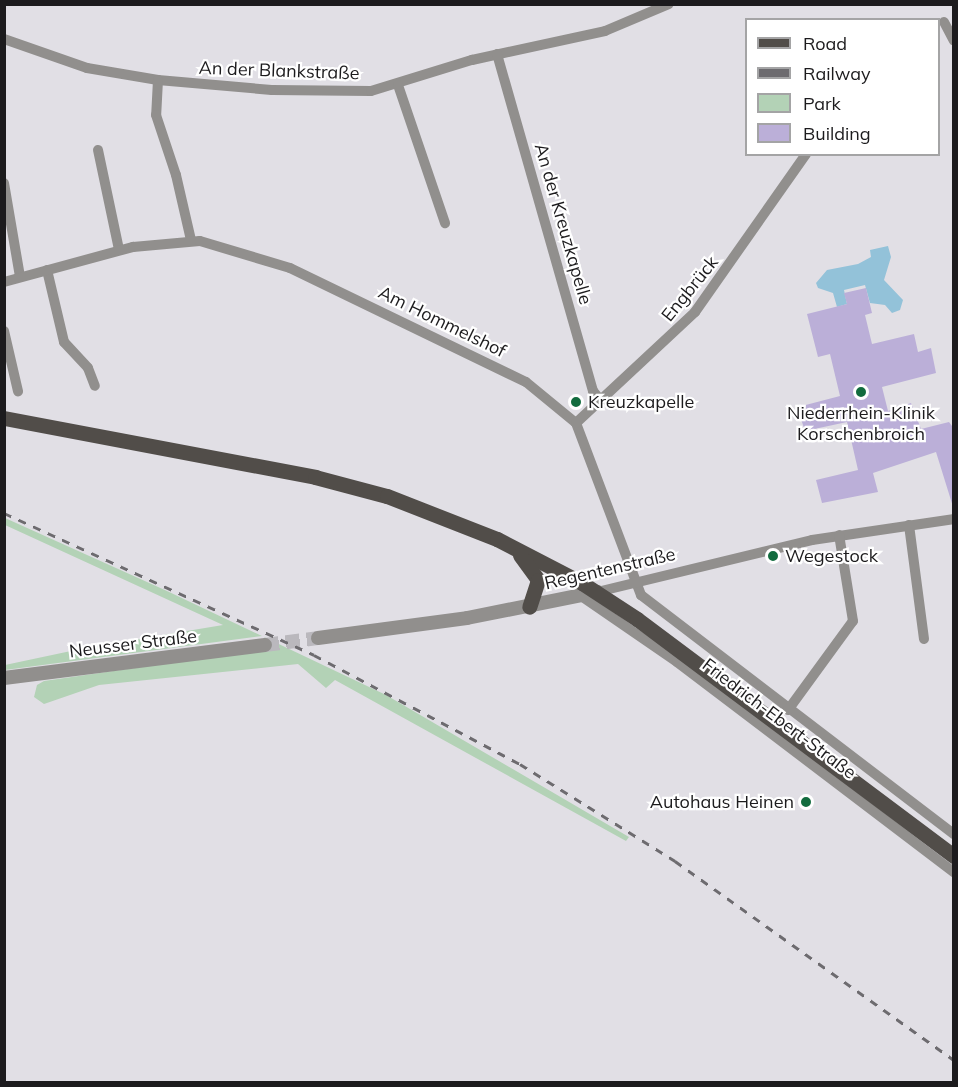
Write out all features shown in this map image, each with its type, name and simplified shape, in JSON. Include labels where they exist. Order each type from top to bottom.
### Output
[{"type":"main road","points":[[4,418],[315,477],[427,510],[508,545],[597,592],[954,856]]},
{"type":"main road","points":[[508,545],[537,576],[538,587],[529,607]]},
{"type":"street","name":"An der Blankstraße","points":[[4,39],[87,68],[158,80],[291,91],[371,91],[398,85],[497,54],[605,31],[669,4]]},
{"type":"street","points":[[945,21],[954,41]]},
{"type":"street","name":"An der Kreuzkapelle","points":[[497,54],[593,391],[601,401]]},
{"type":"street","points":[[158,80],[156,115],[179,186],[190,240]]},
{"type":"street","points":[[398,85],[445,223]]},
{"type":"street","points":[[98,150],[119,250]]},
{"type":"street","name":"Engbrück","points":[[576,423],[702,305],[805,156]]},
{"type":"street","points":[[4,183],[20,277]]},
{"type":"street","name":"Am Hommelshof","points":[[4,282],[119,250],[190,240],[278,263],[427,333],[526,382],[576,423]]},
{"type":"street","points":[[47,270],[64,342],[88,368],[95,386]]},
{"type":"street","points":[[4,331],[18,391]]},
{"type":"street","points":[[576,423],[633,582]]},
{"type":"street","name":"Regentenstraße","points":[[318,638],[529,607],[839,535],[954,519]]},
{"type":"street","points":[[909,525],[924,639]]},
{"type":"street","points":[[788,710],[852,624],[839,535]]},
{"type":"street","name":"Friedrich-Ebert-Straße","points":[[633,582],[643,597],[788,710],[954,834]]},
{"type":"street","name":"Friedrich-Ebert-Straße","points":[[581,596],[677,662],[954,872]]},
{"type":"street","name":"Neusser Straße","points":[[4,678],[265,645]]},
{"type":"green space","points":[[5,518],[262,636],[5,670],[5,665],[85,648],[223,625],[5,525]]},
{"type":"green space","points":[[264,637],[386,695],[629,837],[626,841],[335,680],[326,688],[298,664],[99,685],[44,704],[34,697],[37,685],[44,681],[273,648]]},
{"type":"water","points":[[888,246],[891,257],[884,280],[903,300],[900,310],[892,313],[885,305],[870,303],[865,285],[844,290],[847,304],[837,307],[833,293],[818,288],[816,283],[827,270],[858,264],[871,257],[870,250]]},
{"type":"building","name":"Niederrhein-Klinik Korschenbroich","points":[[866,288],[872,313],[865,315],[872,344],[914,334],[918,352],[931,348],[936,373],[882,387],[888,411],[911,403],[921,429],[949,422],[952,426],[954,510],[936,452],[873,473],[878,492],[822,503],[816,480],[858,470],[847,422],[805,431],[801,419],[798,407],[840,396],[830,354],[818,357],[807,314],[847,304],[844,293]]},
{"type":"tunnel","points":[[265,645],[318,638]]},
{"type":"railway","points":[[4,513],[314,655],[520,764],[675,861],[954,1060]]},
{"type":"place","name":"Niederrhein-Klinik Korschenbroich","points":[[861,392]]},
{"type":"place","name":"Kreuzkapelle","points":[[576,402]]},
{"type":"place","name":"Wegestock","points":[[773,556]]},
{"type":"place","name":"Autohaus Heinen","points":[[806,802]]}]
